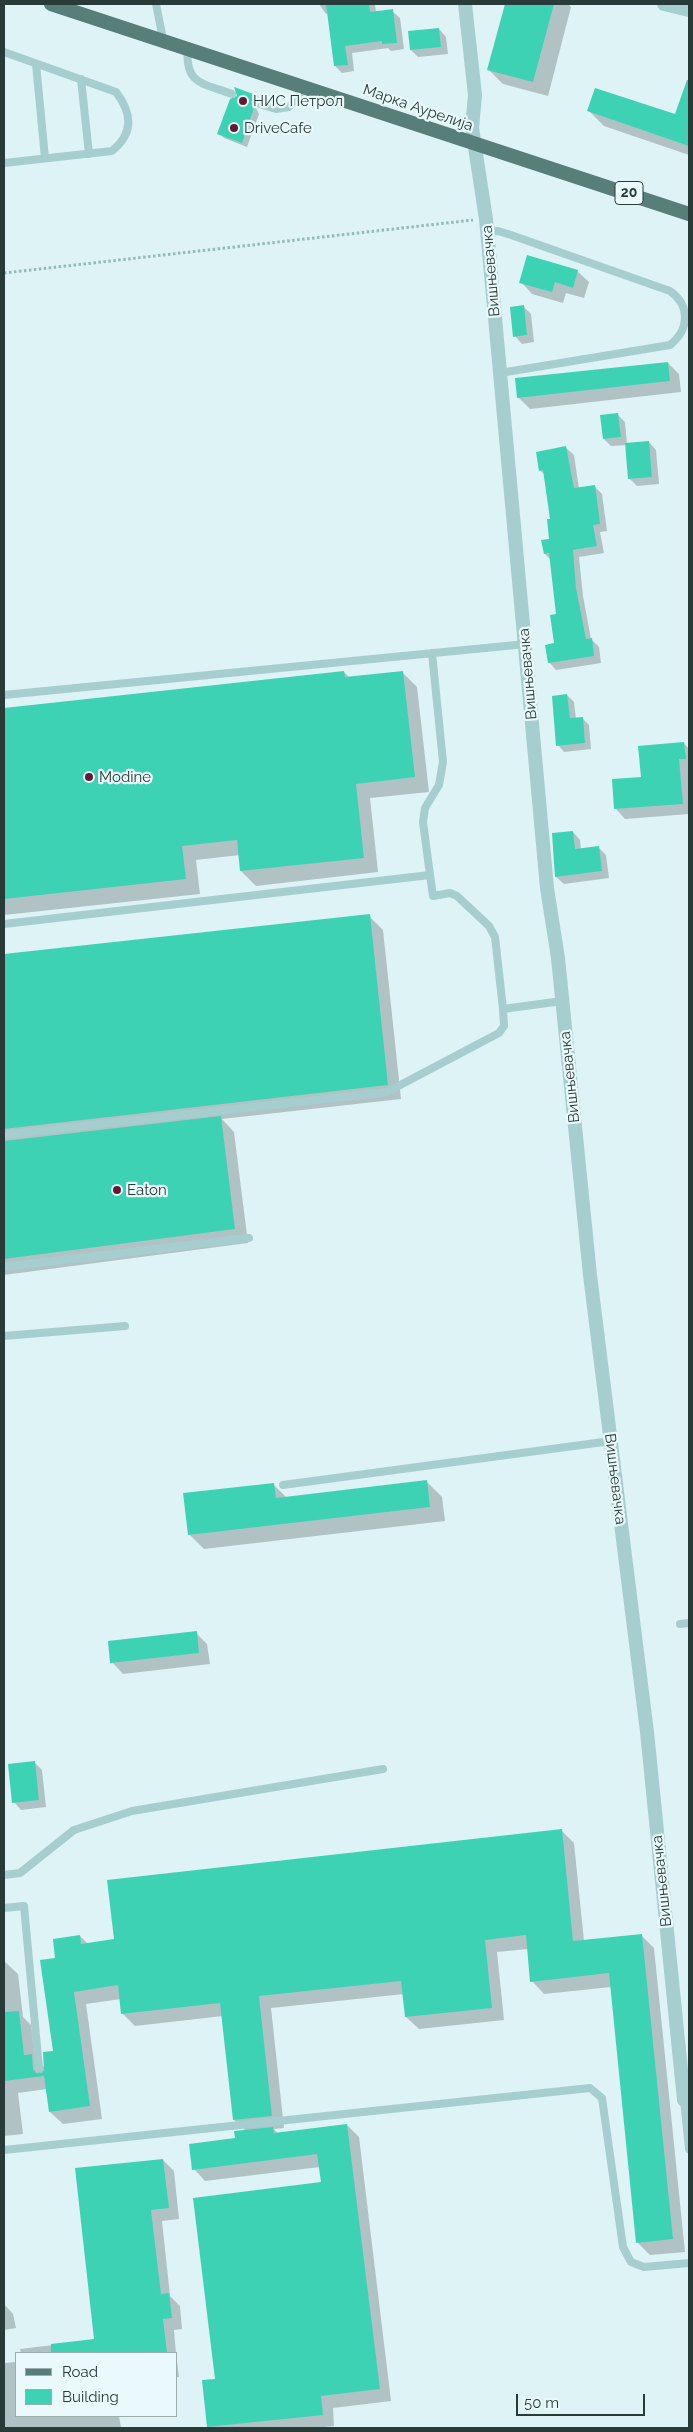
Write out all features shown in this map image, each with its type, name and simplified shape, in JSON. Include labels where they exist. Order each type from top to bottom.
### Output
[{"type":"main road","name":"Марка Аурелија","points":[[51,4],[188,47],[475,145],[689,214]]},
{"type":"street","name":"Вишњевачка","points":[[465,4],[475,95],[472,128],[486,225],[548,888],[562,1000],[590,1275],[647,1732],[687,2100]]},
{"type":"street","points":[[664,4],[689,10]]},
{"type":"lane","points":[[156,4],[162,39]]},
{"type":"lane","points":[[188,47],[186,63],[193,77],[202,83],[232,94]]},
{"type":"lane","points":[[4,52],[116,92],[126,105],[128,120],[126,134],[120,144],[112,151],[4,163]]},
{"type":"lane","points":[[36,64],[45,158]]},
{"type":"lane","points":[[80,79],[89,154]]},
{"type":"lane","points":[[256,103],[276,109],[290,107],[304,87]]},
{"type":"lane","points":[[486,225],[498,231],[670,291],[681,301],[686,316],[682,333],[670,345],[500,373]]},
{"type":"lane","points":[[4,695],[155,678],[526,644]]},
{"type":"lane","points":[[4,1135],[387,1092],[499,1032],[504,1026],[495,937],[489,926],[457,896],[450,893],[433,896],[423,822],[425,808],[439,785],[443,762],[432,653]]},
{"type":"lane","points":[[4,924],[430,876]]},
{"type":"lane","points":[[503,1008],[562,1000]]},
{"type":"lane","points":[[4,1267],[249,1238]]},
{"type":"lane","points":[[4,1336],[125,1326]]},
{"type":"lane","points":[[284,1485],[611,1441]]},
{"type":"lane","points":[[680,1624],[689,1623]]},
{"type":"lane","points":[[4,1875],[20,1873],[74,1830],[132,1810],[383,1770]]},
{"type":"lane","points":[[4,1908],[24,1906],[39,2068]]},
{"type":"lane","points":[[4,2150],[590,2088],[602,2098],[623,2247],[631,2262],[644,2267],[689,2263]]},
{"type":"lane","name":"Вишњевачка","points":[[687,2100],[689,2149]]},
{"type":"path","points":[[4,273],[486,225]]},
{"type":"building","points":[[326,4],[369,4],[370,12],[393,9],[397,43],[382,44],[382,41],[345,46],[348,65],[334,66]]},
{"type":"building","points":[[505,4],[554,4],[533,82],[487,70]]},
{"type":"building","points":[[439,28],[441,47],[410,50],[408,31]]},
{"type":"building","points":[[687,80],[689,80],[689,146],[587,111],[595,88],[675,114]]},
{"type":"building","points":[[234,87],[259,96],[251,101],[254,108],[242,143],[217,134],[230,99],[237,96]]},
{"type":"building","points":[[527,255],[578,270],[573,288],[555,282],[552,292],[519,283]]},
{"type":"building","points":[[524,305],[527,335],[513,337],[510,307]]},
{"type":"building","points":[[668,362],[670,381],[517,398],[515,378]]},
{"type":"building","points":[[618,413],[621,437],[603,439],[600,415]]},
{"type":"building","points":[[649,441],[652,477],[628,479],[625,443]]},
{"type":"building","points":[[566,446],[574,488],[595,485],[598,507],[600,524],[593,525],[597,546],[573,550],[576,588],[586,639],[592,638],[594,656],[548,663],[545,645],[554,643],[550,615],[556,614],[549,553],[544,554],[541,540],[549,539],[547,519],[550,519],[543,470],[539,471],[536,452]]},
{"type":"building","points":[[344,671],[345,677],[403,671],[415,777],[356,784],[364,858],[240,871],[237,840],[182,846],[186,879],[4,899],[4,708]]},
{"type":"building","points":[[567,694],[570,718],[583,717],[585,743],[556,746],[552,696]]},
{"type":"building","points":[[684,742],[686,759],[679,759],[683,804],[614,809],[612,779],[641,777],[638,746]]},
{"type":"building","points":[[573,831],[575,849],[599,846],[602,871],[555,877],[552,833]]},
{"type":"building","points":[[370,914],[388,1085],[4,1129],[4,954]]},
{"type":"building","name":"Eaton","points":[[221,1116],[235,1229],[4,1259],[4,1141]]},
{"type":"building","points":[[427,1480],[430,1507],[188,1535],[183,1493],[274,1483],[276,1498]]},
{"type":"building","points":[[197,1631],[199,1653],[110,1663],[108,1641]]},
{"type":"building","points":[[35,1761],[39,1800],[12,1803],[8,1764]]},
{"type":"building","points":[[562,1829],[573,1941],[642,1934],[673,2239],[636,2243],[609,1973],[530,1982],[526,1935],[485,1940],[492,2008],[405,2017],[401,1981],[259,1996],[272,2116],[233,2120],[220,2003],[121,2014],[118,1985],[74,1992],[90,2106],[49,2112],[44,2076],[4,2081],[4,2012],[19,2011],[24,2055],[32,2054],[33,2069],[36,2073],[42,2073],[44,2070],[43,2052],[53,2051],[40,1960],[55,1958],[53,1939],[80,1935],[81,1944],[114,1939],[107,1880]]},
{"type":"building","points":[[347,2124],[380,2389],[321,2396],[323,2415],[207,2427],[202,2380],[215,2379],[193,2198],[321,2182],[317,2154],[192,2170],[189,2144],[235,2138],[234,2131],[273,2127],[274,2133]]},
{"type":"building","points":[[163,2159],[169,2208],[151,2210],[161,2294],[169,2293],[172,2318],[163,2319],[167,2352],[51,2352],[51,2344],[94,2339],[75,2168]]},
{"type":"place","name":"НИС Петрол","points":[[243,101]]},
{"type":"place","name":"DriveCafe","points":[[234,128]]},
{"type":"place","name":"Modine","points":[[89,777]]},
{"type":"place","name":"Eaton","points":[[117,1190]]}]
